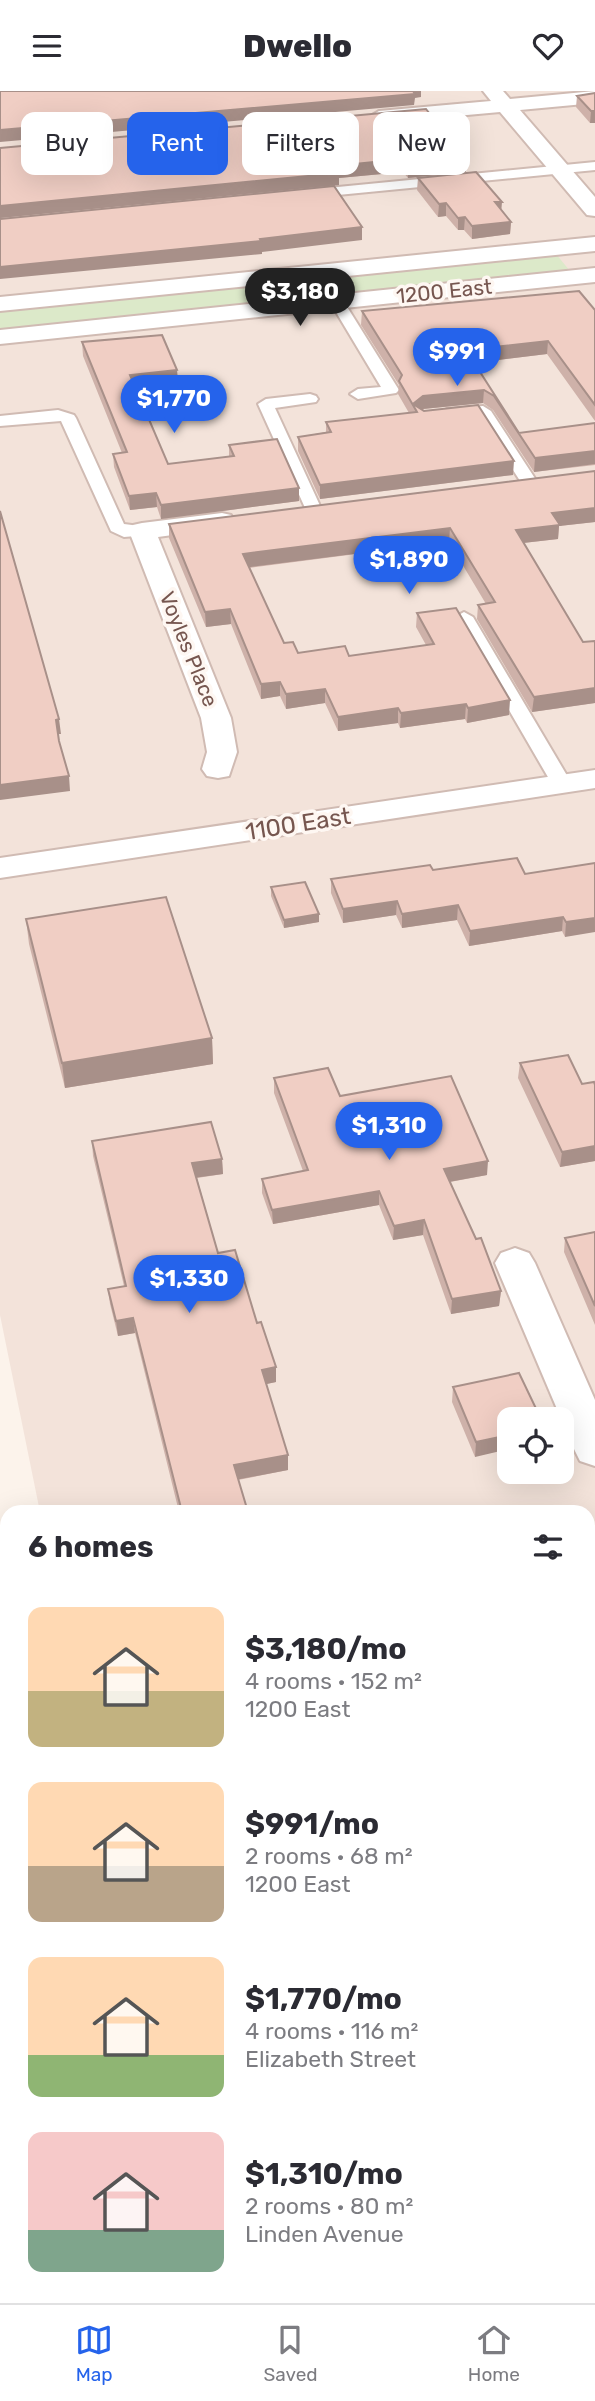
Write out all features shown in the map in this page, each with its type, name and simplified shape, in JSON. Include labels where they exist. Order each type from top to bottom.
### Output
[{"type":"street","points":[[359,118],[499,98],[595,97]]},
{"type":"street","points":[[499,98],[595,210]]},
{"type":"street","name":"1200 East","points":[[0,305],[595,244]]},
{"type":"street","name":"1200 East","points":[[0,337],[595,275]]},
{"type":"street","points":[[503,486],[543,481]]},
{"type":"street","points":[[288,513],[341,506]]},
{"type":"street","points":[[142,531],[248,518]]},
{"type":"street","name":"Voyles Place","points":[[142,531],[216,718],[222,753],[218,769]]},
{"type":"street","name":"1100 East","points":[[0,868],[595,779]]},
{"type":"street","points":[[515,1263],[595,1449]]},
{"type":"lane","points":[[287,196],[595,166]]},
{"type":"lane","points":[[337,302],[391,390],[358,394]]},
{"type":"lane","points":[[310,399],[266,404],[314,510]]},
{"type":"lane","points":[[435,416],[483,411],[543,481]]},
{"type":"lane","points":[[0,421],[58,415],[68,418],[117,527],[124,532],[142,531]]},
{"type":"lane","points":[[464,617],[562,784]]},
{"type":"shaded area","points":[[0,91],[595,91],[595,1505],[39,1505],[0,1315]]},
{"type":"green space","points":[[556,254],[570,271],[0,331],[0,312]]},
{"type":"building","points":[[0,91],[413,91],[415,94],[208,112],[127,112],[127,119],[113,120],[113,112],[21,112],[21,128],[0,130]]},
{"type":"building","points":[[595,93],[595,111],[591,111],[577,96]]},
{"type":"building","points":[[426,109],[428,112],[393,112]]},
{"type":"building","points":[[373,114],[373,162],[359,163],[359,115]]},
{"type":"building","points":[[242,126],[242,175],[318,175],[0,206],[0,148],[21,146],[21,175],[113,175],[113,138],[127,136],[127,175],[228,175],[228,127]]},
{"type":"building","points":[[476,172],[502,202],[495,202],[511,222],[472,226],[465,217],[458,218],[446,203],[439,204],[418,178],[470,175],[470,173]]},
{"type":"building","points":[[334,186],[362,227],[260,239],[261,241],[0,267],[0,219]]},
{"type":"building","points":[[579,291],[595,310],[595,405],[548,341],[466,350],[519,433],[595,423],[595,451],[535,458],[494,396],[484,390],[423,396],[413,404],[424,411],[478,405],[514,461],[320,485],[298,437],[331,432],[326,422],[417,412],[399,381],[402,375],[362,311]]},
{"type":"building","points":[[162,335],[177,370],[130,375],[168,464],[234,456],[229,445],[277,439],[299,488],[161,505],[156,493],[129,496],[113,454],[127,452],[82,342]]},
{"type":"building","points":[[595,471],[595,508],[552,513],[560,525],[516,530],[583,642],[595,641],[595,688],[534,697],[478,605],[495,602],[450,528],[243,554],[284,643],[293,642],[298,653],[345,646],[349,656],[434,644],[417,613],[456,608],[510,700],[468,708],[466,704],[401,713],[398,708],[338,717],[325,689],[286,694],[280,682],[261,684],[230,609],[205,612],[169,524]]},
{"type":"building","points":[[0,511],[59,719],[56,720],[59,741],[69,776],[0,785]]},
{"type":"building","points":[[517,858],[525,874],[595,863],[595,918],[566,922],[563,917],[470,931],[458,905],[402,914],[397,901],[343,909],[331,879],[430,865],[433,870]]},
{"type":"building","points":[[305,882],[319,914],[284,920],[271,887]]},
{"type":"building","points":[[166,897],[212,1038],[62,1063],[26,919]]},
{"type":"building","points":[[568,1055],[582,1084],[594,1082],[595,1085],[595,1146],[562,1152],[520,1063]]},
{"type":"building","points":[[328,1068],[340,1096],[451,1076],[488,1161],[444,1169],[476,1239],[481,1238],[501,1291],[452,1299],[424,1220],[394,1226],[379,1191],[272,1210],[262,1179],[308,1170],[274,1078]]},
{"type":"building","points":[[211,1122],[222,1159],[192,1163],[218,1253],[235,1250],[257,1323],[261,1322],[276,1367],[262,1370],[288,1455],[234,1465],[246,1505],[180,1505],[133,1318],[116,1321],[108,1289],[126,1286],[92,1141]]},
{"type":"building","points":[[595,1232],[595,1306],[565,1238]]},
{"type":"building","points":[[519,1373],[535,1407],[497,1407],[497,1438],[476,1442],[453,1387]]}]
